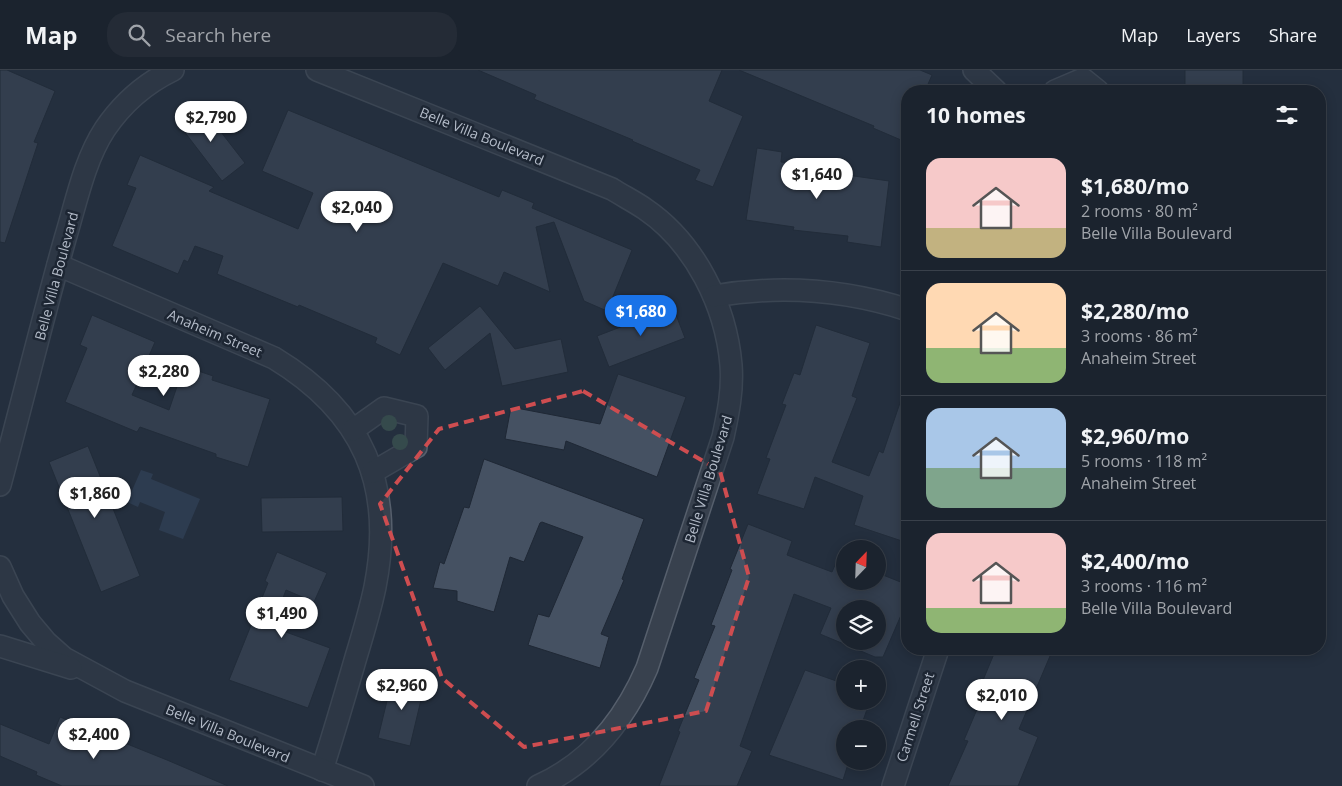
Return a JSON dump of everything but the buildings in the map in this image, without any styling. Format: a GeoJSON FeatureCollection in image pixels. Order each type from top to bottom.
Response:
{"type":"FeatureCollection","features":[{"type":"Feature","properties":{"kind":"street","name":"Belle Villa Boulevard"},"geometry":{"type":"LineString","coordinates":[[0,485],[58,265],[84,175],[94,148],[144,77],[173,70]]}},
{"type":"Feature","properties":{"kind":"street","name":"Belle Villa Boulevard"},"geometry":{"type":"LineString","coordinates":[[317,70],[612,189],[646,209],[670,230],[695,260],[714,296],[727,335],[731,366],[730,406],[723,437],[640,685],[624,713],[574,777],[538,786]]}},
{"type":"Feature","properties":{"kind":"street"},"geometry":{"type":"LineString","coordinates":[[974,70],[990,85]]}},
{"type":"Feature","properties":{"kind":"street"},"geometry":{"type":"LineString","coordinates":[[1070,85],[1084,79],[1091,85]]}},
{"type":"Feature","properties":{"kind":"street","name":"Anaheim Street"},"geometry":{"type":"LineString","coordinates":[[58,265],[274,358],[294,371],[330,401],[353,430],[364,448],[373,472],[379,497],[381,523],[380,550],[375,587],[322,770]]}},
{"type":"Feature","properties":{"kind":"street"},"geometry":{"type":"LineString","coordinates":[[714,296],[771,289],[802,290],[844,294],[901,308]]}},
{"type":"Feature","properties":{"kind":"street"},"geometry":{"type":"LineString","coordinates":[[353,430],[384,408],[417,416],[416,446],[373,472]]}},
{"type":"Feature","properties":{"kind":"street","name":"Belle Villa Boulevard"},"geometry":{"type":"LineString","coordinates":[[0,567],[13,596],[30,623],[46,642],[64,658],[125,692],[363,786]]}},
{"type":"Feature","properties":{"kind":"street","name":"Belle Villa Boulevard"},"geometry":{"type":"LineString","coordinates":[[0,646],[95,676]]}},
{"type":"Feature","properties":{"kind":"street","name":"Carmell Street"},"geometry":{"type":"LineString","coordinates":[[893,786],[936,655]]}},
{"type":"Feature","properties":{"kind":"highlighted area"},"geometry":{"type":"Polygon","coordinates":[[[583,391],[720,471],[749,577],[706,711],[524,747],[442,678],[380,504],[439,429],[583,391]]]}},
{"type":"Feature","properties":{"kind":"water"},"geometry":{"type":"Polygon","coordinates":[[[141,470],[153,474],[151,479],[200,499],[183,539],[159,530],[165,512],[140,502],[138,507],[127,502],[141,470]]]}}]}
